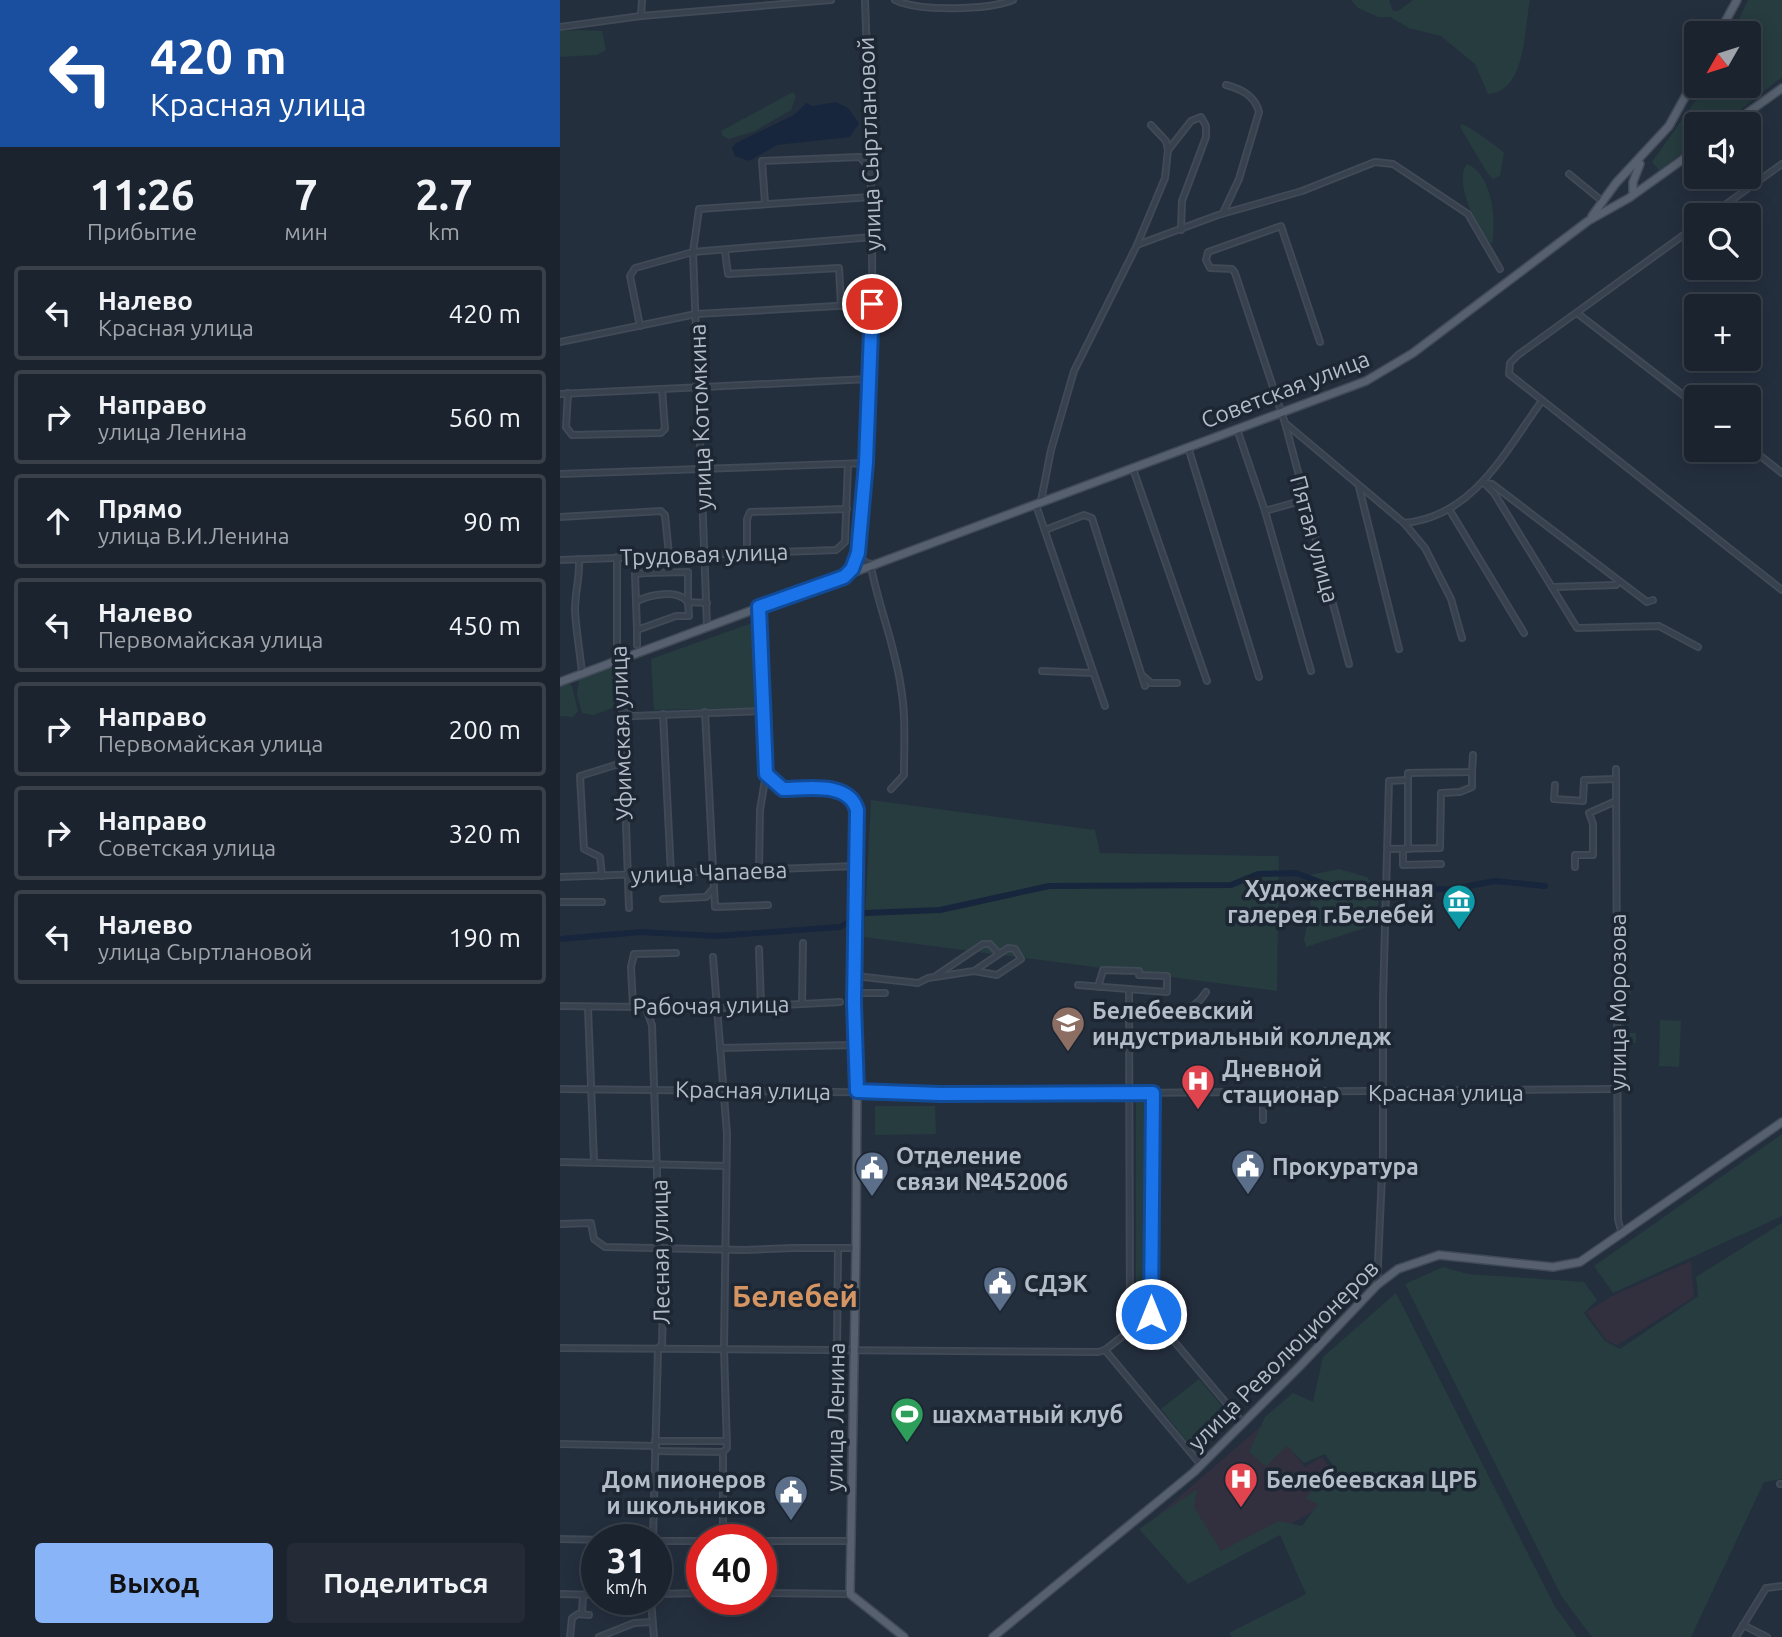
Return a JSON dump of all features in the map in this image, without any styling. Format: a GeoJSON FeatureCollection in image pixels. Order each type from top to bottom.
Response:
{"type":"FeatureCollection","features":[{"type":"Feature","properties":{"kind":"main road"},"geometry":{"type":"LineString","coordinates":[[1726,21],[1737,0]]}},
{"type":"Feature","properties":{"kind":"main road"},"geometry":{"type":"LineString","coordinates":[[1749,112],[1782,88]]}},
{"type":"Feature","properties":{"kind":"main road","name":"Советская улица"},"geometry":{"type":"LineString","coordinates":[[1588,221],[1619,179],[1669,126],[1684,98]]}},
{"type":"Feature","properties":{"kind":"main road","name":"Советская улица"},"geometry":{"type":"LineString","coordinates":[[560,682],[1383,373],[1588,221],[1629,197],[1637,169],[1650,149]]}},
{"type":"Feature","properties":{"kind":"main road"},"geometry":{"type":"LineString","coordinates":[[1614,187],[1617,195],[1629,197],[1684,159]]}},
{"type":"Feature","properties":{"kind":"main road"},"geometry":{"type":"LineString","coordinates":[[1619,179],[1627,178],[1633,182],[1650,184]]}},
{"type":"Feature","properties":{"kind":"main road"},"geometry":{"type":"LineString","coordinates":[[759,607],[766,774]]}},
{"type":"Feature","properties":{"kind":"main road","name":"улица Ленина"},"geometry":{"type":"LineString","coordinates":[[766,774],[783,789],[830,789],[850,797],[857,810],[856,1248],[850,1594]]}},
{"type":"Feature","properties":{"kind":"main road","name":"улица Революционеров"},"geometry":{"type":"LineString","coordinates":[[993,1637],[1200,1465],[1377,1285],[1398,1269],[1439,1255],[1567,1265],[1593,1255],[1782,1122]]}},
{"type":"Feature","properties":{"kind":"main road"},"geometry":{"type":"LineString","coordinates":[[850,1594],[904,1637]]}},
{"type":"Feature","properties":{"kind":"street"},"geometry":{"type":"LineString","coordinates":[[641,16],[642,0]]}},
{"type":"Feature","properties":{"kind":"street"},"geometry":{"type":"LineString","coordinates":[[560,27],[641,16],[831,0]]}},
{"type":"Feature","properties":{"kind":"street","name":"улица Сыртлановой"},"geometry":{"type":"LineString","coordinates":[[844,577],[852,569],[858,553],[866,463],[872,304],[865,0]]}},
{"type":"Feature","properties":{"kind":"street"},"geometry":{"type":"LineString","coordinates":[[895,0],[919,7],[948,7],[1013,0]]}},
{"type":"Feature","properties":{"kind":"street"},"geometry":{"type":"LineString","coordinates":[[1222,214],[1239,179],[1259,112],[1256,102],[1244,91],[1226,85]]}},
{"type":"Feature","properties":{"kind":"street"},"geometry":{"type":"LineString","coordinates":[[1168,150],[1191,121],[1201,117],[1206,126],[1206,137],[1182,201],[1181,230]]}},
{"type":"Feature","properties":{"kind":"street"},"geometry":{"type":"LineString","coordinates":[[1105,706],[1038,502],[1074,372],[1137,245],[1165,178],[1168,150],[1166,141],[1151,125]]}},
{"type":"Feature","properties":{"kind":"street"},"geometry":{"type":"LineString","coordinates":[[870,169],[860,157],[762,161],[765,203],[871,197]]}},
{"type":"Feature","properties":{"kind":"street"},"geometry":{"type":"LineString","coordinates":[[1137,245],[1222,214],[1302,191],[1375,162],[1393,164],[1468,214],[1500,269]]}},
{"type":"Feature","properties":{"kind":"street"},"geometry":{"type":"LineString","coordinates":[[1728,203],[1782,164]]}},
{"type":"Feature","properties":{"kind":"street"},"geometry":{"type":"LineString","coordinates":[[1569,174],[1603,201]]}},
{"type":"Feature","properties":{"kind":"street","name":"улица Котомкина"},"geometry":{"type":"LineString","coordinates":[[707,626],[693,252],[699,209],[765,203]]}},
{"type":"Feature","properties":{"kind":"street","name":"Пятая улица"},"geometry":{"type":"LineString","coordinates":[[1320,342],[1282,226],[1208,252],[1206,260],[1210,268],[1231,269],[1235,273],[1285,422],[1349,664]]}},
{"type":"Feature","properties":{"kind":"street"},"geometry":{"type":"LineString","coordinates":[[1684,235],[1510,363],[1508,374],[1782,590]]}},
{"type":"Feature","properties":{"kind":"street"},"geometry":{"type":"LineString","coordinates":[[640,326],[630,276],[635,268],[693,252],[872,237]]}},
{"type":"Feature","properties":{"kind":"street"},"geometry":{"type":"LineString","coordinates":[[725,251],[728,274],[839,268],[841,306]]}},
{"type":"Feature","properties":{"kind":"street"},"geometry":{"type":"LineString","coordinates":[[560,342],[696,314],[872,304]]}},
{"type":"Feature","properties":{"kind":"street"},"geometry":{"type":"LineString","coordinates":[[1577,313],[1684,396]]}},
{"type":"Feature","properties":{"kind":"street"},"geometry":{"type":"LineString","coordinates":[[560,394],[869,379]]}},
{"type":"Feature","properties":{"kind":"street"},"geometry":{"type":"LineString","coordinates":[[568,393],[566,427],[572,435],[661,433],[665,429],[662,389]]}},
{"type":"Feature","properties":{"kind":"street"},"geometry":{"type":"LineString","coordinates":[[1404,523],[1419,522],[1449,509],[1483,482],[1541,402]]}},
{"type":"Feature","properties":{"kind":"street"},"geometry":{"type":"LineString","coordinates":[[1285,422],[1404,523],[1425,548],[1446,589],[1462,638]]}},
{"type":"Feature","properties":{"kind":"street"},"geometry":{"type":"LineString","coordinates":[[1237,429],[1265,511],[1311,671]]}},
{"type":"Feature","properties":{"kind":"street"},"geometry":{"type":"LineString","coordinates":[[1188,447],[1259,677]]}},
{"type":"Feature","properties":{"kind":"street"},"geometry":{"type":"LineString","coordinates":[[1761,456],[1782,473]]}},
{"type":"Feature","properties":{"kind":"street"},"geometry":{"type":"LineString","coordinates":[[560,474],[866,463]]}},
{"type":"Feature","properties":{"kind":"street"},"geometry":{"type":"LineString","coordinates":[[747,552],[747,516],[750,512],[847,509],[848,464]]}},
{"type":"Feature","properties":{"kind":"street"},"geometry":{"type":"LineString","coordinates":[[1133,469],[1206,681]]}},
{"type":"Feature","properties":{"kind":"street"},"geometry":{"type":"LineString","coordinates":[[1483,482],[1492,484],[1647,603],[1653,600]]}},
{"type":"Feature","properties":{"kind":"street"},"geometry":{"type":"LineString","coordinates":[[1483,482],[1494,493],[1577,628],[1659,626],[1698,647]]}},
{"type":"Feature","properties":{"kind":"street"},"geometry":{"type":"LineString","coordinates":[[1359,487],[1399,649]]}},
{"type":"Feature","properties":{"kind":"street"},"geometry":{"type":"LineString","coordinates":[[1265,511],[1304,500]]}},
{"type":"Feature","properties":{"kind":"street","name":"Трудовая улица"},"geometry":{"type":"LineString","coordinates":[[560,560],[704,552],[836,550],[845,542],[847,509]]}},
{"type":"Feature","properties":{"kind":"street"},"geometry":{"type":"LineString","coordinates":[[1449,509],[1524,633]]}},
{"type":"Feature","properties":{"kind":"street"},"geometry":{"type":"LineString","coordinates":[[560,517],[662,511],[665,515],[668,555]]}},
{"type":"Feature","properties":{"kind":"street"},"geometry":{"type":"LineString","coordinates":[[1045,530],[1084,515],[1092,518],[1146,686]]}},
{"type":"Feature","properties":{"kind":"street"},"geometry":{"type":"LineString","coordinates":[[858,553],[866,563],[881,562]]}},
{"type":"Feature","properties":{"kind":"street"},"geometry":{"type":"LineString","coordinates":[[645,556],[646,573]]}},
{"type":"Feature","properties":{"kind":"street","name":"Уфимская улица"},"geometry":{"type":"LineString","coordinates":[[617,558],[618,660],[628,908]]}},
{"type":"Feature","properties":{"kind":"street"},"geometry":{"type":"LineString","coordinates":[[579,559],[580,581],[575,591],[575,609],[582,673]]}},
{"type":"Feature","properties":{"kind":"street"},"geometry":{"type":"LineString","coordinates":[[871,566],[879,607],[891,634],[902,690],[904,775],[891,789]]}},
{"type":"Feature","properties":{"kind":"street"},"geometry":{"type":"LineString","coordinates":[[637,630],[676,616],[688,616],[688,572],[635,574],[637,645]]}},
{"type":"Feature","properties":{"kind":"street"},"geometry":{"type":"LineString","coordinates":[[1552,587],[1616,585],[1619,581]]}},
{"type":"Feature","properties":{"kind":"street"},"geometry":{"type":"LineString","coordinates":[[636,601],[648,596],[674,595],[683,596],[688,602],[707,603]]}},
{"type":"Feature","properties":{"kind":"street"},"geometry":{"type":"LineString","coordinates":[[1042,671],[1093,673]]}},
{"type":"Feature","properties":{"kind":"street"},"geometry":{"type":"LineString","coordinates":[[1142,675],[1151,683],[1177,683]]}},
{"type":"Feature","properties":{"kind":"street"},"geometry":{"type":"LineString","coordinates":[[622,711],[633,716],[764,711]]}},
{"type":"Feature","properties":{"kind":"street"},"geometry":{"type":"LineString","coordinates":[[705,712],[715,907],[768,905]]}},
{"type":"Feature","properties":{"kind":"street"},"geometry":{"type":"LineString","coordinates":[[663,714],[671,874]]}},
{"type":"Feature","properties":{"kind":"street"},"geometry":{"type":"LineString","coordinates":[[1388,849],[1440,848],[1441,793],[1460,792],[1472,787],[1473,755]]}},
{"type":"Feature","properties":{"kind":"street"},"geometry":{"type":"LineString","coordinates":[[602,876],[600,857],[584,849],[580,776],[622,763]]}},
{"type":"Feature","properties":{"kind":"street","name":"улица Морозова"},"geometry":{"type":"LineString","coordinates":[[1616,769],[1618,1220],[1622,1235]]}},
{"type":"Feature","properties":{"kind":"street"},"geometry":{"type":"LineString","coordinates":[[1441,864],[1403,865],[1409,773],[1472,772]]}},
{"type":"Feature","properties":{"kind":"street"},"geometry":{"type":"LineString","coordinates":[[759,870],[760,810],[766,774]]}},
{"type":"Feature","properties":{"kind":"street"},"geometry":{"type":"LineString","coordinates":[[1555,785],[1554,799],[1583,801],[1584,780],[1616,779]]}},
{"type":"Feature","properties":{"kind":"street"},"geometry":{"type":"LineString","coordinates":[[1377,1285],[1384,1092],[1389,780],[1408,780]]}},
{"type":"Feature","properties":{"kind":"street"},"geometry":{"type":"LineString","coordinates":[[1575,867],[1575,855],[1592,855],[1593,824],[1589,813],[1616,801]]}},
{"type":"Feature","properties":{"kind":"street","name":"улица Чапаева"},"geometry":{"type":"LineString","coordinates":[[560,877],[858,866]]}},
{"type":"Feature","properties":{"kind":"street"},"geometry":{"type":"LineString","coordinates":[[663,899],[706,897],[714,889]]}},
{"type":"Feature","properties":{"kind":"street"},"geometry":{"type":"LineString","coordinates":[[560,902],[602,902]]}},
{"type":"Feature","properties":{"kind":"street","name":"Рабочая улица"},"geometry":{"type":"LineString","coordinates":[[560,1006],[718,1008],[802,1004],[803,943]]}},
{"type":"Feature","properties":{"kind":"street"},"geometry":{"type":"LineString","coordinates":[[855,976],[918,983],[933,977],[983,944],[990,944],[998,954]]}},
{"type":"Feature","properties":{"kind":"street"},"geometry":{"type":"LineString","coordinates":[[933,977],[974,971],[997,975],[1021,959],[1015,950],[1008,948],[974,971]]}},
{"type":"Feature","properties":{"kind":"street"},"geometry":{"type":"LineString","coordinates":[[759,949],[761,1007]]}},
{"type":"Feature","properties":{"kind":"street"},"geometry":{"type":"LineString","coordinates":[[633,1007],[634,954],[676,953]]}},
{"type":"Feature","properties":{"kind":"street"},"geometry":{"type":"LineString","coordinates":[[713,957],[726,1166],[726,1441],[723,1452],[723,1524]]}},
{"type":"Feature","properties":{"kind":"street"},"geometry":{"type":"LineString","coordinates":[[1078,985],[1129,991],[1167,992],[1167,976],[1139,975],[1139,971],[1102,970],[1098,987]]}},
{"type":"Feature","properties":{"kind":"street"},"geometry":{"type":"LineString","coordinates":[[1129,991],[1132,1278],[1130,1331]]}},
{"type":"Feature","properties":{"kind":"street"},"geometry":{"type":"LineString","coordinates":[[855,992],[885,993]]}},
{"type":"Feature","properties":{"kind":"street"},"geometry":{"type":"LineString","coordinates":[[1128,1015],[1168,1016],[1196,1006],[1206,992]]}},
{"type":"Feature","properties":{"kind":"street"},"geometry":{"type":"LineString","coordinates":[[802,1004],[840,1002]]}},
{"type":"Feature","properties":{"kind":"street","name":"Лесная улица"},"geometry":{"type":"LineString","coordinates":[[645,1006],[652,1025],[660,1262],[664,1270],[662,1344],[658,1349],[654,1524]]}},
{"type":"Feature","properties":{"kind":"street"},"geometry":{"type":"LineString","coordinates":[[588,1008],[594,1161]]}},
{"type":"Feature","properties":{"kind":"street"},"geometry":{"type":"LineString","coordinates":[[720,1048],[855,1045]]}},
{"type":"Feature","properties":{"kind":"street","name":"Красная улица"},"geometry":{"type":"LineString","coordinates":[[560,1089],[930,1094],[1617,1089]]}},
{"type":"Feature","properties":{"kind":"street"},"geometry":{"type":"LineString","coordinates":[[1153,1093],[1151,1314],[1243,1423]]}},
{"type":"Feature","properties":{"kind":"street"},"geometry":{"type":"LineString","coordinates":[[1263,1120],[1264,1093]]}},
{"type":"Feature","properties":{"kind":"street"},"geometry":{"type":"LineString","coordinates":[[560,1162],[726,1166]]}},
{"type":"Feature","properties":{"kind":"street"},"geometry":{"type":"LineString","coordinates":[[560,1224],[591,1223],[594,1239],[605,1247],[856,1248]]}},
{"type":"Feature","properties":{"kind":"street"},"geometry":{"type":"LineString","coordinates":[[837,1350],[838,1249]]}},
{"type":"Feature","properties":{"kind":"street"},"geometry":{"type":"LineString","coordinates":[[560,1348],[1105,1350],[1151,1314]]}},
{"type":"Feature","properties":{"kind":"street"},"geometry":{"type":"LineString","coordinates":[[1105,1350],[1200,1465]]}},
{"type":"Feature","properties":{"kind":"street"},"geometry":{"type":"LineString","coordinates":[[655,1446],[726,1441]]}},
{"type":"Feature","properties":{"kind":"street"},"geometry":{"type":"LineString","coordinates":[[560,1444],[655,1446],[723,1452]]}},
{"type":"Feature","properties":{"kind":"street"},"geometry":{"type":"LineString","coordinates":[[560,1539],[581,1539]]}},
{"type":"Feature","properties":{"kind":"street"},"geometry":{"type":"LineString","coordinates":[[777,1541],[853,1541]]}},
{"type":"Feature","properties":{"kind":"street"},"geometry":{"type":"LineString","coordinates":[[1736,1637],[1766,1588],[1782,1586]]}},
{"type":"Feature","properties":{"kind":"street"},"geometry":{"type":"LineString","coordinates":[[777,1593],[850,1594]]}},
{"type":"Feature","properties":{"kind":"street"},"geometry":{"type":"LineString","coordinates":[[560,1594],[581,1595]]}},
{"type":"Feature","properties":{"kind":"street"},"geometry":{"type":"LineString","coordinates":[[570,1637],[572,1618],[581,1614]]}},
{"type":"Feature","properties":{"kind":"street"},"geometry":{"type":"LineString","coordinates":[[652,1615],[654,1637]]}},
{"type":"Feature","properties":{"kind":"street"},"geometry":{"type":"LineString","coordinates":[[599,1637],[634,1623],[652,1622]]}},
{"type":"Feature","properties":{"kind":"street"},"geometry":{"type":"LineString","coordinates":[[1743,1625],[1767,1637]]}},
{"type":"Feature","properties":{"kind":"shaded area"},"geometry":{"type":"Polygon","coordinates":[[[1691,1261],[1694,1297],[1617,1345],[1607,1341],[1586,1312],[1612,1296],[1691,1261]]]}},
{"type":"Feature","properties":{"kind":"shaded area","name":"Белебеевская ЦРБ"},"geometry":{"type":"Polygon","coordinates":[[[1267,1421],[1305,1467],[1322,1457],[1348,1491],[1188,1583],[1142,1529],[1267,1421]]]}},
{"type":"Feature","properties":{"kind":"green space"},"geometry":{"type":"Polygon","coordinates":[[[1351,0],[1389,0],[1393,11],[1398,11],[1413,0],[1530,0],[1521,58],[1516,71],[1510,83],[1500,91],[1488,94],[1475,64],[1441,36],[1409,28],[1390,17],[1378,17],[1358,8],[1351,0]]]}},
{"type":"Feature","properties":{"kind":"green space"},"geometry":{"type":"Polygon","coordinates":[[[1748,0],[1782,0],[1782,77],[1761,93],[1761,21],[1738,21],[1748,0]]]}},
{"type":"Feature","properties":{"kind":"green space"},"geometry":{"type":"Polygon","coordinates":[[[560,31],[602,31],[606,50],[597,55],[560,57],[560,31]]]}},
{"type":"Feature","properties":{"kind":"green space"},"geometry":{"type":"Polygon","coordinates":[[[793,92],[796,96],[791,110],[755,131],[729,139],[723,136],[721,131],[793,92]]]}},
{"type":"Feature","properties":{"kind":"green space"},"geometry":{"type":"Polygon","coordinates":[[[1697,98],[1755,98],[1737,112],[1688,112],[1697,98]]]}},
{"type":"Feature","properties":{"kind":"green space"},"geometry":{"type":"Polygon","coordinates":[[[1684,117],[1684,152],[1659,170],[1652,162],[1684,117]]]}},
{"type":"Feature","properties":{"kind":"green space"},"geometry":{"type":"Polygon","coordinates":[[[1462,124],[1504,153],[1500,176],[1493,179],[1488,174],[1460,127],[1462,124]]]}},
{"type":"Feature","properties":{"kind":"green space"},"geometry":{"type":"Polygon","coordinates":[[[1467,164],[1482,177],[1491,199],[1494,223],[1492,244],[1480,229],[1469,206],[1463,182],[1463,172],[1467,164]]]}},
{"type":"Feature","properties":{"kind":"green space"},"geometry":{"type":"Polygon","coordinates":[[[752,623],[755,708],[654,710],[651,659],[752,623]]]}},
{"type":"Feature","properties":{"kind":"green space"},"geometry":{"type":"Polygon","coordinates":[[[614,666],[618,681],[617,706],[594,715],[582,713],[577,695],[579,679],[614,666]]]}},
{"type":"Feature","properties":{"kind":"green space"},"geometry":{"type":"Polygon","coordinates":[[[568,684],[572,686],[578,711],[573,717],[560,716],[560,687],[568,684]]]}},
{"type":"Feature","properties":{"kind":"green space"},"geometry":{"type":"Polygon","coordinates":[[[871,800],[1095,830],[1100,853],[1279,856],[1277,991],[864,937],[871,800]]]}},
{"type":"Feature","properties":{"kind":"green space"},"geometry":{"type":"Polygon","coordinates":[[[1339,869],[1367,877],[1379,895],[1377,924],[1306,947],[1304,939],[1311,908],[1305,876],[1339,869]]]}},
{"type":"Feature","properties":{"kind":"green space"},"geometry":{"type":"Polygon","coordinates":[[[1621,977],[1627,977],[1631,982],[1631,994],[1628,995],[1628,1003],[1624,1004],[1624,1033],[1636,1033],[1636,1043],[1620,1043],[1621,977]]]}},
{"type":"Feature","properties":{"kind":"green space"},"geometry":{"type":"Polygon","coordinates":[[[1660,1020],[1681,1021],[1679,1067],[1659,1066],[1660,1020]]]}},
{"type":"Feature","properties":{"kind":"green space"},"geometry":{"type":"Polygon","coordinates":[[[1140,1096],[1146,1096],[1149,1101],[1149,1314],[1144,1319],[1139,1319],[1136,1314],[1136,1101],[1140,1096]]]}},
{"type":"Feature","properties":{"kind":"green space"},"geometry":{"type":"Polygon","coordinates":[[[875,1106],[935,1106],[936,1134],[875,1135],[875,1106]]]}},
{"type":"Feature","properties":{"kind":"green space"},"geometry":{"type":"Polygon","coordinates":[[[1782,1134],[1782,1216],[1613,1293],[1594,1266],[1782,1134]]]}},
{"type":"Feature","properties":{"kind":"green space"},"geometry":{"type":"Polygon","coordinates":[[[1782,1223],[1782,1479],[1764,1482],[1691,1637],[1592,1637],[1562,1597],[1405,1284],[1443,1267],[1468,1274],[1584,1282],[1597,1300],[1584,1313],[1605,1341],[1620,1349],[1698,1296],[1696,1277],[1782,1223]]]}},
{"type":"Feature","properties":{"kind":"green space"},"geometry":{"type":"Polygon","coordinates":[[[1396,1293],[1554,1605],[1577,1637],[1232,1637],[1229,1633],[1306,1594],[1280,1535],[1188,1584],[1139,1529],[1197,1489],[1194,1507],[1221,1551],[1279,1521],[1302,1526],[1318,1504],[1305,1498],[1335,1469],[1325,1454],[1304,1463],[1287,1446],[1266,1466],[1249,1452],[1265,1417],[1293,1393],[1313,1402],[1323,1357],[1396,1293]]]}},
{"type":"Feature","properties":{"kind":"green space"},"geometry":{"type":"Polygon","coordinates":[[[1199,1379],[1234,1420],[1198,1455],[1161,1409],[1199,1379]]]}},
{"type":"Feature","properties":{"kind":"water"},"geometry":{"type":"Polygon","coordinates":[[[836,102],[848,108],[859,123],[850,137],[777,145],[749,161],[735,156],[732,148],[736,143],[794,115],[806,103],[813,106],[836,102]]]}},
{"type":"Feature","properties":{"kind":"waterway"},"geometry":{"type":"LineString","coordinates":[[560,939],[641,932],[716,936],[840,927],[865,913],[940,910],[1049,886],[1231,885],[1258,874],[1296,873],[1325,884],[1356,890],[1453,889],[1495,881],[1545,886]]}},
{"type":"Feature","properties":{"kind":"place","name":"Художественная галерея г.Белебей"},"geometry":{"type":"Point","coordinates":[1459,931]}},
{"type":"Feature","properties":{"kind":"place","name":"Белебеевский индустриальный колледж"},"geometry":{"type":"Point","coordinates":[1068,1053]}},
{"type":"Feature","properties":{"kind":"place","name":"Дневной стационар"},"geometry":{"type":"Point","coordinates":[1198,1111]}},
{"type":"Feature","properties":{"kind":"place","name":"Прокуратура"},"geometry":{"type":"Point","coordinates":[1248,1196]}},
{"type":"Feature","properties":{"kind":"place","name":"Отделение связи №452006"},"geometry":{"type":"Point","coordinates":[872,1198]}},
{"type":"Feature","properties":{"kind":"place","name":"СДЭК"},"geometry":{"type":"Point","coordinates":[1000,1313]}},
{"type":"Feature","properties":{"kind":"place","name":"шахматный клуб"},"geometry":{"type":"Point","coordinates":[907,1444]}},
{"type":"Feature","properties":{"kind":"place","name":"Белебеевская ЦРБ"},"geometry":{"type":"Point","coordinates":[1241,1509]}},
{"type":"Feature","properties":{"kind":"place","name":"Дом пионеров и школьников"},"geometry":{"type":"Point","coordinates":[791,1522]}},
{"type":"Feature","properties":{"kind":"district","name":"Белебей"},"geometry":{"type":"Point","coordinates":[795,1296]}},
{"type":"Feature","properties":{"kind":"route"},"geometry":{"type":"LineString","coordinates":[[872,304],[866,463],[858,553],[852,569],[844,577],[759,607],[766,774],[776,786],[783,789],[830,789],[845,793],[855,803],[858,866],[854,1003],[857,1091],[911,1094],[1153,1093],[1151,1314]]}}]}
